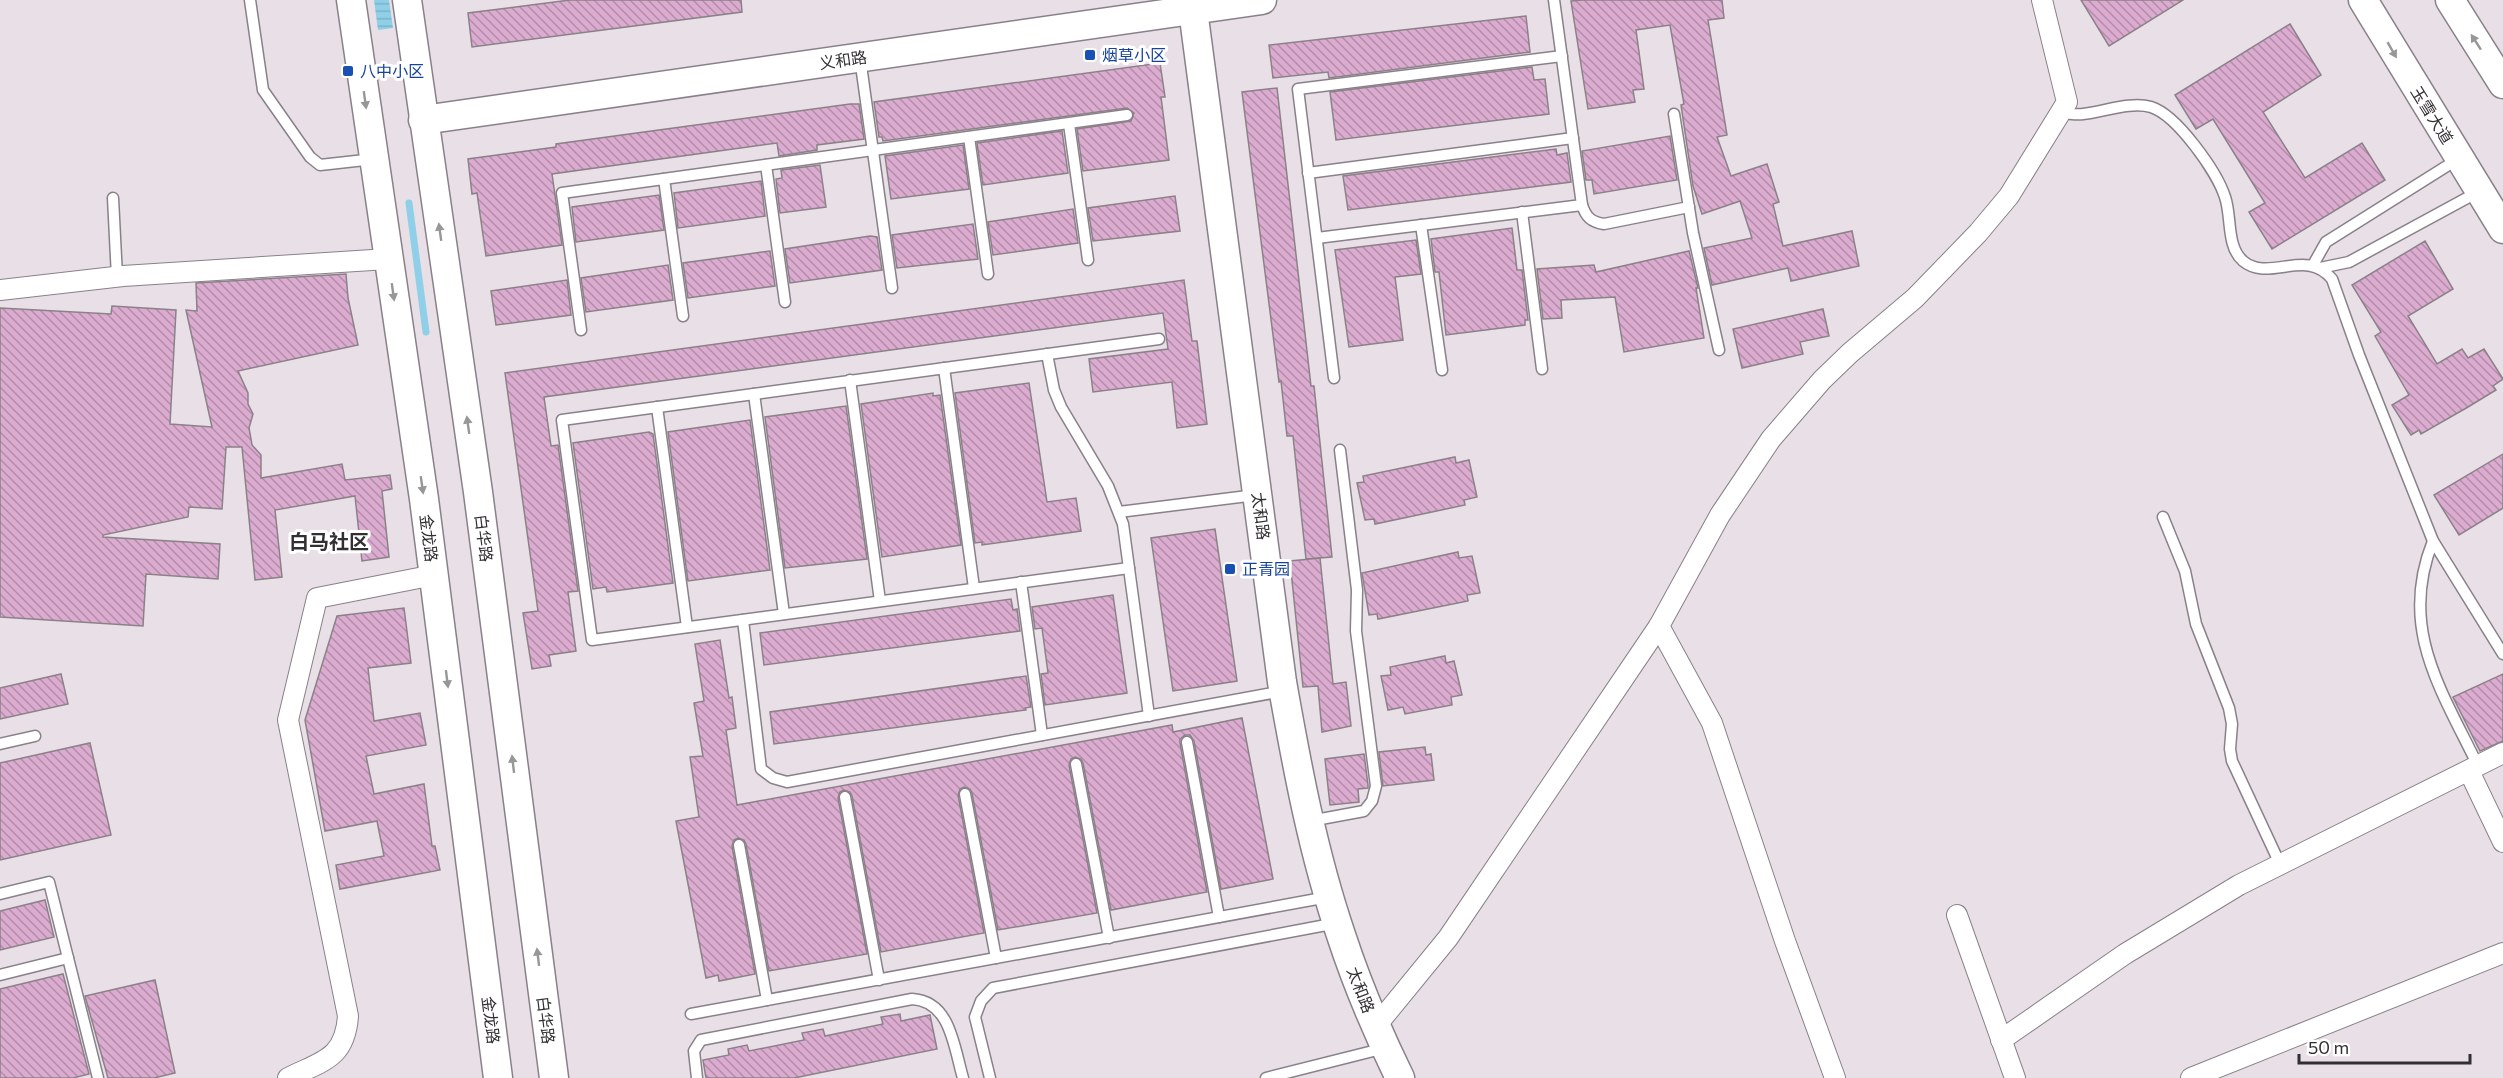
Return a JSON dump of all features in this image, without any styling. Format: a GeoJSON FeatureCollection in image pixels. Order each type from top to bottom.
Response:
{"type":"FeatureCollection","features":[{"type":"Feature","properties":{"kind":"main road","name":"金龙路"},"geometry":{"type":"LineString","coordinates":[[351,0],[434,575],[498,1078]]}},
{"type":"Feature","properties":{"kind":"main road","name":"白华路"},"geometry":{"type":"LineString","coordinates":[[407,0],[478,492],[554,1078]]}},
{"type":"Feature","properties":{"kind":"main road","name":"义和路"},"geometry":{"type":"LineString","coordinates":[[423,120],[860,58],[1135,14],[1193,10],[1262,0]]}},
{"type":"Feature","properties":{"kind":"main road","name":"玉雪大道"},"geometry":{"type":"LineString","coordinates":[[2363,0],[2503,229]]}},
{"type":"Feature","properties":{"kind":"main road"},"geometry":{"type":"LineString","coordinates":[[2450,0],[2503,84]]}},
{"type":"Feature","properties":{"kind":"main road","name":"太和路"},"geometry":{"type":"LineString","coordinates":[[1193,10],[1283,691],[1310,821],[1333,910],[1380,1037],[1400,1078]]}},
{"type":"Feature","properties":{"kind":"street"},"geometry":{"type":"LineString","coordinates":[[1380,1037],[1659,626],[1720,515],[1771,439],[1829,374],[1915,298],[1978,233],[2009,196],[2067,102],[2042,0]]}},
{"type":"Feature","properties":{"kind":"street"},"geometry":{"type":"LineString","coordinates":[[0,291],[117,277],[388,259]]}},
{"type":"Feature","properties":{"kind":"street"},"geometry":{"type":"LineString","coordinates":[[288,1078],[336,1053],[347,1027],[347,1006],[288,720],[317,597],[434,575]]}},
{"type":"Feature","properties":{"kind":"street"},"geometry":{"type":"LineString","coordinates":[[1659,626],[1712,723],[1785,941],[1835,1078]]}},
{"type":"Feature","properties":{"kind":"street"},"geometry":{"type":"LineString","coordinates":[[2001,1040],[2182,918],[2280,864],[2503,753]]}},
{"type":"Feature","properties":{"kind":"street"},"geometry":{"type":"LineString","coordinates":[[2474,768],[2503,842]]}},
{"type":"Feature","properties":{"kind":"street"},"geometry":{"type":"LineString","coordinates":[[1957,915],[2014,1078]]}},
{"type":"Feature","properties":{"kind":"street"},"geometry":{"type":"LineString","coordinates":[[2191,1078],[2503,953]]}},
{"type":"Feature","properties":{"kind":"lane"},"geometry":{"type":"LineString","coordinates":[[250,0],[263,90],[310,157],[320,165],[374,159]]}},
{"type":"Feature","properties":{"kind":"lane"},"geometry":{"type":"LineString","coordinates":[[1554,0],[1585,215],[1604,224],[1689,207]]}},
{"type":"Feature","properties":{"kind":"lane"},"geometry":{"type":"LineString","coordinates":[[1334,378],[1298,89],[1562,57]]}},
{"type":"Feature","properties":{"kind":"lane"},"geometry":{"type":"LineString","coordinates":[[860,58],[892,288]]}},
{"type":"Feature","properties":{"kind":"lane"},"geometry":{"type":"LineString","coordinates":[[2060,113],[2081,115],[2117,107],[2151,107],[2183,131],[2201,154],[2225,195],[2231,221],[2232,239],[2241,260],[2262,269],[2349,262],[2480,191]]}},
{"type":"Feature","properties":{"kind":"lane"},"geometry":{"type":"LineString","coordinates":[[1674,114],[1689,207],[1719,350]]}},
{"type":"Feature","properties":{"kind":"lane"},"geometry":{"type":"LineString","coordinates":[[581,330],[562,194],[1127,115]]}},
{"type":"Feature","properties":{"kind":"lane"},"geometry":{"type":"LineString","coordinates":[[1069,124],[1088,260]]}},
{"type":"Feature","properties":{"kind":"lane"},"geometry":{"type":"LineString","coordinates":[[969,137],[988,274]]}},
{"type":"Feature","properties":{"kind":"lane"},"geometry":{"type":"LineString","coordinates":[[1308,173],[1573,138]]}},
{"type":"Feature","properties":{"kind":"lane"},"geometry":{"type":"LineString","coordinates":[[2316,266],[2326,242],[2460,159]]}},
{"type":"Feature","properties":{"kind":"lane"},"geometry":{"type":"LineString","coordinates":[[766,165],[785,302]]}},
{"type":"Feature","properties":{"kind":"lane"},"geometry":{"type":"LineString","coordinates":[[664,179],[683,316]]}},
{"type":"Feature","properties":{"kind":"lane"},"geometry":{"type":"LineString","coordinates":[[113,198],[117,277]]}},
{"type":"Feature","properties":{"kind":"lane"},"geometry":{"type":"LineString","coordinates":[[1317,238],[1582,205]]}},
{"type":"Feature","properties":{"kind":"lane"},"geometry":{"type":"LineString","coordinates":[[1522,212],[1542,369]]}},
{"type":"Feature","properties":{"kind":"lane"},"geometry":{"type":"LineString","coordinates":[[1421,225],[1442,370]]}},
{"type":"Feature","properties":{"kind":"lane"},"geometry":{"type":"LineString","coordinates":[[2316,266],[2332,279],[2363,366],[2433,541],[2503,654]]}},
{"type":"Feature","properties":{"kind":"lane"},"geometry":{"type":"LineString","coordinates":[[1129,568],[592,640],[562,420],[1159,339]]}},
{"type":"Feature","properties":{"kind":"lane"},"geometry":{"type":"LineString","coordinates":[[1047,354],[1054,390],[1061,407],[1108,486],[1123,524],[1149,716]]}},
{"type":"Feature","properties":{"kind":"lane"},"geometry":{"type":"LineString","coordinates":[[944,368],[974,588]]}},
{"type":"Feature","properties":{"kind":"lane"},"geometry":{"type":"LineString","coordinates":[[850,381],[880,601]]}},
{"type":"Feature","properties":{"kind":"lane"},"geometry":{"type":"LineString","coordinates":[[753,394],[784,614]]}},
{"type":"Feature","properties":{"kind":"lane"},"geometry":{"type":"LineString","coordinates":[[657,407],[687,627]]}},
{"type":"Feature","properties":{"kind":"lane"},"geometry":{"type":"LineString","coordinates":[[1310,821],[1364,811],[1372,801],[1376,786],[1356,631],[1358,590],[1340,450]]}},
{"type":"Feature","properties":{"kind":"lane"},"geometry":{"type":"LineString","coordinates":[[1119,512],[1258,495]]}},
{"type":"Feature","properties":{"kind":"lane"},"geometry":{"type":"LineString","coordinates":[[2163,517],[2185,571],[2196,624],[2229,708],[2232,724],[2230,749],[2232,761],[2280,864]]}},
{"type":"Feature","properties":{"kind":"lane"},"geometry":{"type":"LineString","coordinates":[[2433,541],[2421,579],[2423,642],[2430,666],[2474,768]]}},
{"type":"Feature","properties":{"kind":"lane"},"geometry":{"type":"LineString","coordinates":[[1021,582],[1042,735]]}},
{"type":"Feature","properties":{"kind":"lane"},"geometry":{"type":"LineString","coordinates":[[743,620],[761,769],[779,781],[786,782],[1283,691]]}},
{"type":"Feature","properties":{"kind":"lane"},"geometry":{"type":"LineString","coordinates":[[0,744],[34,736]]}},
{"type":"Feature","properties":{"kind":"lane"},"geometry":{"type":"LineString","coordinates":[[1187,742],[1219,917]]}},
{"type":"Feature","properties":{"kind":"lane"},"geometry":{"type":"LineString","coordinates":[[1076,764],[1109,938]]}},
{"type":"Feature","properties":{"kind":"lane"},"geometry":{"type":"LineString","coordinates":[[966,794],[996,958]]}},
{"type":"Feature","properties":{"kind":"lane"},"geometry":{"type":"LineString","coordinates":[[845,797],[879,980]]}},
{"type":"Feature","properties":{"kind":"lane"},"geometry":{"type":"LineString","coordinates":[[739,845],[767,1000]]}},
{"type":"Feature","properties":{"kind":"lane"},"geometry":{"type":"LineString","coordinates":[[0,894],[49,882],[98,1078]]}},
{"type":"Feature","properties":{"kind":"lane"},"geometry":{"type":"LineString","coordinates":[[691,1014],[1219,917],[1333,910]]}},
{"type":"Feature","properties":{"kind":"lane"},"geometry":{"type":"LineString","coordinates":[[990,1078],[975,1017],[981,1001],[993,988],[1333,910]]}},
{"type":"Feature","properties":{"kind":"lane"},"geometry":{"type":"LineString","coordinates":[[0,975],[68,958]]}},
{"type":"Feature","properties":{"kind":"lane"},"geometry":{"type":"LineString","coordinates":[[697,1078],[694,1051],[701,1040],[912,999],[929,1002],[942,1012],[963,1078]]}},
{"type":"Feature","properties":{"kind":"lane"},"geometry":{"type":"LineString","coordinates":[[1266,1078],[1380,1037]]}},
{"type":"Feature","properties":{"kind":"water"},"geometry":{"type":"Polygon","coordinates":[[[374,0],[389,0],[393,28],[378,30],[374,0]]]}},
{"type":"Feature","properties":{"kind":"building"},"geometry":{"type":"Polygon","coordinates":[[[570,0],[741,0],[742,12],[472,47],[468,13],[570,0]]]}},
{"type":"Feature","properties":{"kind":"building"},"geometry":{"type":"Polygon","coordinates":[[[1722,0],[1724,18],[1708,20],[1727,135],[1717,137],[1731,176],[1767,164],[1779,202],[1773,204],[1783,246],[1852,231],[1859,266],[1791,281],[1788,268],[1712,285],[1704,248],[1752,238],[1740,201],[1702,214],[1693,186],[1681,105],[1684,104],[1670,25],[1636,30],[1644,89],[1633,90],[1635,102],[1588,109],[1571,1],[1722,0]]]}},
{"type":"Feature","properties":{"kind":"building"},"geometry":{"type":"Polygon","coordinates":[[[2081,0],[2183,0],[2109,46],[2081,0]]]}},
{"type":"Feature","properties":{"kind":"building"},"geometry":{"type":"Polygon","coordinates":[[[1526,16],[1530,52],[1329,78],[1328,72],[1273,78],[1269,45],[1526,16]]]}},
{"type":"Feature","properties":{"kind":"building"},"geometry":{"type":"Polygon","coordinates":[[[2290,24],[2321,75],[2263,112],[2305,178],[2362,143],[2385,180],[2272,249],[2249,212],[2265,203],[2213,119],[2196,129],[2175,95],[2290,24]]]}},
{"type":"Feature","properties":{"kind":"building"},"geometry":{"type":"Polygon","coordinates":[[[1160,63],[1165,97],[1161,97],[1169,160],[1083,171],[1077,129],[1131,121],[1134,113],[1127,108],[883,141],[882,137],[879,137],[874,102],[1160,63]]]}},
{"type":"Feature","properties":{"kind":"building"},"geometry":{"type":"Polygon","coordinates":[[[1532,67],[1534,80],[1545,79],[1549,114],[1336,140],[1330,92],[1532,67]]]}},
{"type":"Feature","properties":{"kind":"building"},"geometry":{"type":"Polygon","coordinates":[[[1277,88],[1311,386],[1314,386],[1332,557],[1306,559],[1293,436],[1287,436],[1242,92],[1277,88]]]}},
{"type":"Feature","properties":{"kind":"building"},"geometry":{"type":"Polygon","coordinates":[[[859,104],[864,139],[817,145],[817,150],[779,156],[777,143],[552,174],[562,245],[486,256],[477,193],[472,194],[468,159],[556,147],[556,144],[859,104]]]}},
{"type":"Feature","properties":{"kind":"building"},"geometry":{"type":"Polygon","coordinates":[[[1062,131],[1068,173],[983,185],[977,143],[1062,131]]]}},
{"type":"Feature","properties":{"kind":"building"},"geometry":{"type":"Polygon","coordinates":[[[1670,136],[1677,180],[1594,194],[1592,180],[1586,180],[1582,151],[1670,136]]]}},
{"type":"Feature","properties":{"kind":"building"},"geometry":{"type":"Polygon","coordinates":[[[963,145],[969,189],[891,199],[885,156],[963,145]]]}},
{"type":"Feature","properties":{"kind":"building"},"geometry":{"type":"Polygon","coordinates":[[[1556,149],[1557,155],[1567,153],[1571,182],[1348,210],[1343,176],[1556,149]]]}},
{"type":"Feature","properties":{"kind":"building"},"geometry":{"type":"Polygon","coordinates":[[[820,165],[826,207],[780,213],[776,179],[782,178],[781,170],[820,165]]]}},
{"type":"Feature","properties":{"kind":"building"},"geometry":{"type":"Polygon","coordinates":[[[761,181],[765,216],[678,228],[674,193],[761,181]]]}},
{"type":"Feature","properties":{"kind":"building"},"geometry":{"type":"Polygon","coordinates":[[[659,195],[664,230],[576,242],[572,207],[659,195]]]}},
{"type":"Feature","properties":{"kind":"building"},"geometry":{"type":"Polygon","coordinates":[[[1175,196],[1180,231],[1093,241],[1088,208],[1175,196]]]}},
{"type":"Feature","properties":{"kind":"building"},"geometry":{"type":"Polygon","coordinates":[[[1073,209],[1078,243],[993,255],[988,222],[1073,209]]]}},
{"type":"Feature","properties":{"kind":"building"},"geometry":{"type":"Polygon","coordinates":[[[973,224],[978,259],[897,268],[892,235],[973,224]]]}},
{"type":"Feature","properties":{"kind":"building"},"geometry":{"type":"Polygon","coordinates":[[[1512,228],[1517,270],[1522,270],[1528,320],[1525,320],[1525,325],[1446,335],[1439,272],[1435,272],[1431,239],[1512,228]]]}},
{"type":"Feature","properties":{"kind":"building"},"geometry":{"type":"Polygon","coordinates":[[[870,236],[877,237],[882,270],[790,283],[785,249],[870,236]]]}},
{"type":"Feature","properties":{"kind":"building"},"geometry":{"type":"Polygon","coordinates":[[[1416,240],[1421,274],[1395,277],[1403,340],[1349,347],[1335,250],[1416,240]]]}},
{"type":"Feature","properties":{"kind":"building"},"geometry":{"type":"Polygon","coordinates":[[[2425,241],[2453,289],[2408,316],[2437,364],[2462,349],[2468,358],[2484,349],[2503,379],[2493,386],[2496,390],[2421,434],[2419,430],[2411,435],[2392,405],[2409,395],[2375,336],[2381,332],[2352,285],[2425,241]]]}},
{"type":"Feature","properties":{"kind":"building"},"geometry":{"type":"Polygon","coordinates":[[[770,251],[775,286],[688,298],[683,263],[770,251]]]}},
{"type":"Feature","properties":{"kind":"building"},"geometry":{"type":"Polygon","coordinates":[[[1689,251],[1698,288],[1696,288],[1704,338],[1624,352],[1615,297],[1561,300],[1562,318],[1543,319],[1537,269],[1594,265],[1596,272],[1689,251]]]}},
{"type":"Feature","properties":{"kind":"building"},"geometry":{"type":"Polygon","coordinates":[[[668,265],[673,300],[586,312],[581,278],[668,265]]]}},
{"type":"Feature","properties":{"kind":"building"},"geometry":{"type":"Polygon","coordinates":[[[346,274],[348,298],[358,345],[238,371],[248,393],[248,404],[253,414],[249,428],[252,445],[261,455],[261,478],[342,464],[345,480],[390,475],[392,489],[382,491],[389,557],[362,561],[355,496],[275,510],[282,577],[255,580],[242,447],[226,447],[222,509],[189,507],[188,517],[103,535],[103,537],[220,544],[218,579],[146,574],[143,626],[0,617],[0,308],[111,314],[112,306],[176,310],[170,424],[212,427],[186,310],[197,311],[196,283],[346,274]]]}},
{"type":"Feature","properties":{"kind":"building"},"geometry":{"type":"Polygon","coordinates":[[[567,280],[571,315],[496,325],[491,291],[567,280]]]}},
{"type":"Feature","properties":{"kind":"building"},"geometry":{"type":"Polygon","coordinates":[[[1184,280],[1192,341],[1197,341],[1207,424],[1177,428],[1172,382],[1093,392],[1089,359],[1168,349],[1163,313],[544,397],[551,446],[558,445],[578,591],[568,592],[576,651],[549,655],[551,666],[532,669],[523,613],[538,611],[505,373],[1184,280]]]}},
{"type":"Feature","properties":{"kind":"building"},"geometry":{"type":"Polygon","coordinates":[[[1823,309],[1829,336],[1800,342],[1803,354],[1742,368],[1733,329],[1823,309]]]}},
{"type":"Feature","properties":{"kind":"building"},"geometry":{"type":"Polygon","coordinates":[[[1029,383],[1047,502],[1076,498],[1081,531],[982,545],[982,542],[975,543],[955,393],[1029,383]]]}},
{"type":"Feature","properties":{"kind":"building"},"geometry":{"type":"Polygon","coordinates":[[[933,393],[933,396],[940,395],[961,545],[882,557],[861,404],[933,393]]]}},
{"type":"Feature","properties":{"kind":"building"},"geometry":{"type":"Polygon","coordinates":[[[846,406],[867,559],[785,568],[765,417],[846,406]]]}},
{"type":"Feature","properties":{"kind":"building"},"geometry":{"type":"Polygon","coordinates":[[[750,420],[770,570],[688,581],[668,432],[750,420]]]}},
{"type":"Feature","properties":{"kind":"building"},"geometry":{"type":"Polygon","coordinates":[[[649,432],[653,434],[673,583],[607,592],[606,587],[593,589],[573,443],[649,432]]]}},
{"type":"Feature","properties":{"kind":"building"},"geometry":{"type":"Polygon","coordinates":[[[2503,454],[2503,508],[2459,535],[2434,495],[2503,454]]]}},
{"type":"Feature","properties":{"kind":"building"},"geometry":{"type":"Polygon","coordinates":[[[1455,457],[1456,463],[1469,460],[1477,497],[1464,500],[1465,505],[1375,524],[1374,519],[1365,520],[1357,483],[1364,482],[1363,476],[1455,457]]]}},
{"type":"Feature","properties":{"kind":"building"},"geometry":{"type":"Polygon","coordinates":[[[1215,529],[1237,681],[1173,691],[1151,538],[1215,529]]]}},
{"type":"Feature","properties":{"kind":"building"},"geometry":{"type":"Polygon","coordinates":[[[1458,552],[1459,558],[1472,556],[1480,593],[1467,595],[1468,601],[1378,619],[1377,614],[1369,615],[1362,573],[1458,552]]]}},
{"type":"Feature","properties":{"kind":"building"},"geometry":{"type":"Polygon","coordinates":[[[1320,558],[1333,684],[1346,682],[1351,726],[1322,732],[1318,686],[1303,687],[1290,561],[1320,558]]]}},
{"type":"Feature","properties":{"kind":"building"},"geometry":{"type":"Polygon","coordinates":[[[1113,595],[1127,693],[1045,705],[1041,674],[1048,673],[1042,628],[1035,629],[1032,607],[1113,595]]]}},
{"type":"Feature","properties":{"kind":"building"},"geometry":{"type":"Polygon","coordinates":[[[1011,599],[1013,610],[1017,609],[1020,631],[764,665],[760,633],[1011,599]]]}},
{"type":"Feature","properties":{"kind":"building"},"geometry":{"type":"Polygon","coordinates":[[[404,608],[411,663],[368,668],[374,721],[420,713],[426,745],[366,756],[374,794],[424,784],[432,846],[435,846],[440,870],[340,889],[336,865],[384,856],[377,821],[325,831],[305,720],[337,616],[404,608]]]}},
{"type":"Feature","properties":{"kind":"building"},"geometry":{"type":"Polygon","coordinates":[[[720,640],[736,728],[726,730],[737,805],[1172,725],[1173,732],[1242,718],[1273,879],[1221,889],[1194,741],[1190,735],[1185,735],[1180,739],[1180,743],[1207,892],[1111,910],[1083,763],[1081,759],[1075,757],[1071,759],[1069,765],[1097,913],[998,930],[972,793],[970,789],[964,787],[960,789],[958,795],[984,933],[881,952],[852,796],[850,792],[844,790],[840,792],[838,798],[867,954],[769,971],[746,844],[744,840],[738,838],[734,840],[732,846],[755,974],[719,981],[718,975],[706,978],[676,821],[699,817],[690,757],[703,756],[694,703],[704,701],[695,644],[720,640]]]}},
{"type":"Feature","properties":{"kind":"building"},"geometry":{"type":"Polygon","coordinates":[[[1445,656],[1446,663],[1454,661],[1462,695],[1451,697],[1452,705],[1405,714],[1403,707],[1388,710],[1381,676],[1391,675],[1390,667],[1445,656]]]}},
{"type":"Feature","properties":{"kind":"building"},"geometry":{"type":"Polygon","coordinates":[[[61,674],[68,704],[0,719],[0,688],[61,674]]]}},
{"type":"Feature","properties":{"kind":"building"},"geometry":{"type":"Polygon","coordinates":[[[2503,674],[2503,741],[2480,751],[2453,697],[2503,674]]]}},
{"type":"Feature","properties":{"kind":"building"},"geometry":{"type":"Polygon","coordinates":[[[1026,676],[1031,707],[1025,708],[1026,710],[774,744],[770,712],[1026,676]]]}},
{"type":"Feature","properties":{"kind":"building"},"geometry":{"type":"Polygon","coordinates":[[[90,743],[111,835],[0,860],[0,763],[90,743]]]}},
{"type":"Feature","properties":{"kind":"building"},"geometry":{"type":"Polygon","coordinates":[[[1425,747],[1426,755],[1431,754],[1434,780],[1383,786],[1379,752],[1425,747]]]}},
{"type":"Feature","properties":{"kind":"building"},"geometry":{"type":"Polygon","coordinates":[[[1364,754],[1368,788],[1358,789],[1359,802],[1330,805],[1325,759],[1364,754]]]}},
{"type":"Feature","properties":{"kind":"building"},"geometry":{"type":"Polygon","coordinates":[[[45,900],[54,937],[0,950],[0,911],[45,900]]]}},
{"type":"Feature","properties":{"kind":"building"},"geometry":{"type":"Polygon","coordinates":[[[63,974],[89,1074],[73,1078],[0,1078],[0,989],[63,974]]]}},
{"type":"Feature","properties":{"kind":"building"},"geometry":{"type":"Polygon","coordinates":[[[155,980],[175,1073],[154,1078],[108,1078],[85,996],[155,980]]]}},
{"type":"Feature","properties":{"kind":"building"},"geometry":{"type":"Polygon","coordinates":[[[900,1014],[901,1021],[930,1015],[937,1049],[794,1078],[706,1078],[703,1060],[729,1055],[728,1049],[747,1045],[749,1051],[804,1040],[802,1033],[823,1029],[825,1036],[883,1024],[881,1017],[900,1014]]]}},
{"type":"Feature","properties":{"kind":"waterway"},"geometry":{"type":"LineString","coordinates":[[409,203],[426,332]]}},
{"type":"Feature","properties":{"kind":"place","name":"烟草小区"},"geometry":{"type":"Point","coordinates":[1090,55]}},
{"type":"Feature","properties":{"kind":"place","name":"八中小区"},"geometry":{"type":"Point","coordinates":[348,71]}},
{"type":"Feature","properties":{"kind":"place","name":"正青园"},"geometry":{"type":"Point","coordinates":[1230,569]}},
{"type":"Feature","properties":{"kind":"district","name":"白马社区"},"geometry":{"type":"Point","coordinates":[329,542]}}]}
